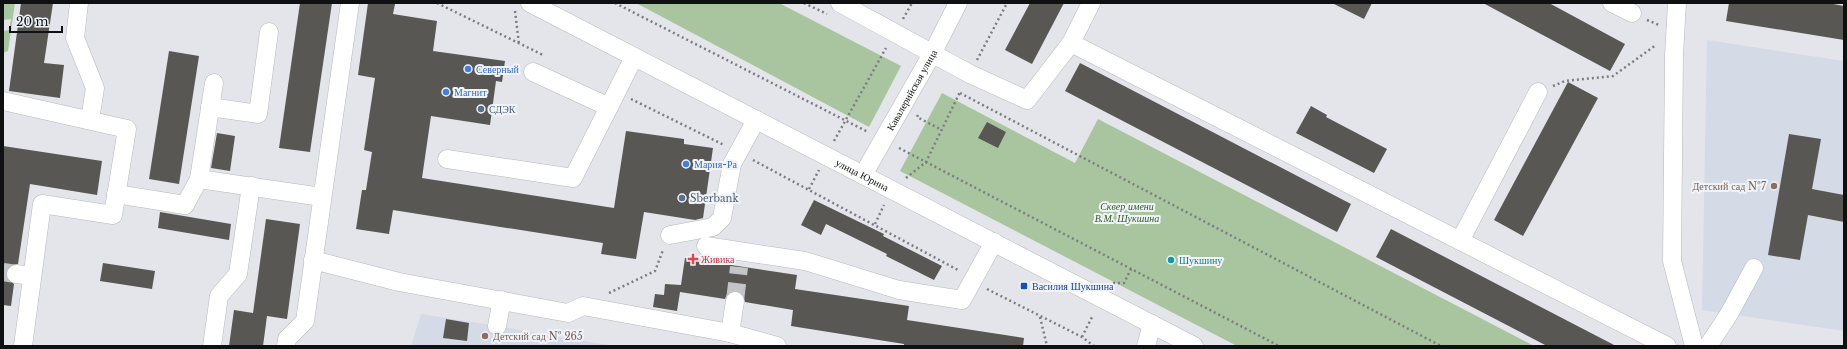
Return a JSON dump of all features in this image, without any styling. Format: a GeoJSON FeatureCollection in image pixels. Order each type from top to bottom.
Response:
{"type":"FeatureCollection","features":[{"type":"Feature","properties":{"kind":"street"},"geometry":{"type":"LineString","coordinates":[[79,3],[75,38],[96,88],[90,120]]}},
{"type":"Feature","properties":{"kind":"street"},"geometry":{"type":"LineString","coordinates":[[286,346],[287,339],[304,321],[350,3]]}},
{"type":"Feature","properties":{"kind":"street"},"geometry":{"type":"LineString","coordinates":[[840,3],[970,74],[1027,100],[1071,43],[1091,3]]}},
{"type":"Feature","properties":{"kind":"street","name":"Кавалерийская улица"},"geometry":{"type":"LineString","coordinates":[[863,175],[932,54],[958,3]]}},
{"type":"Feature","properties":{"kind":"street"},"geometry":{"type":"LineString","coordinates":[[1612,3],[1632,13]]}},
{"type":"Feature","properties":{"kind":"street"},"geometry":{"type":"LineString","coordinates":[[1677,3],[1675,32],[1672,261],[1694,346]]}},
{"type":"Feature","properties":{"kind":"street","name":"улица Юрина"},"geometry":{"type":"LineString","coordinates":[[523,5],[634,57],[1194,346]]}},
{"type":"Feature","properties":{"kind":"street"},"geometry":{"type":"LineString","coordinates":[[210,107],[258,114],[269,32]]}},
{"type":"Feature","properties":{"kind":"street"},"geometry":{"type":"LineString","coordinates":[[1071,43],[1667,346]]}},
{"type":"Feature","properties":{"kind":"street"},"geometry":{"type":"LineString","coordinates":[[447,159],[574,178],[634,57]]}},
{"type":"Feature","properties":{"kind":"street"},"geometry":{"type":"LineString","coordinates":[[533,72],[613,100]]}},
{"type":"Feature","properties":{"kind":"street"},"geometry":{"type":"LineString","coordinates":[[116,194],[186,205],[199,178],[214,83]]}},
{"type":"Feature","properties":{"kind":"street"},"geometry":{"type":"LineString","coordinates":[[1460,241],[1538,92]]}},
{"type":"Feature","properties":{"kind":"street"},"geometry":{"type":"LineString","coordinates":[[3,101],[127,129],[113,215],[42,204],[24,275],[23,346]]}},
{"type":"Feature","properties":{"kind":"street"},"geometry":{"type":"LineString","coordinates":[[670,235],[713,227],[722,218],[732,164],[740,153],[756,120]]}},
{"type":"Feature","properties":{"kind":"street"},"geometry":{"type":"LineString","coordinates":[[199,178],[322,197]]}},
{"type":"Feature","properties":{"kind":"street"},"geometry":{"type":"LineString","coordinates":[[212,346],[219,296],[238,274],[251,186]]}},
{"type":"Feature","properties":{"kind":"street"},"geometry":{"type":"LineString","coordinates":[[706,246],[740,259],[805,261],[899,290],[962,300],[994,242]]}},
{"type":"Feature","properties":{"kind":"street"},"geometry":{"type":"LineString","coordinates":[[313,260],[399,282],[568,312],[583,306],[730,333],[773,346]]}},
{"type":"Feature","properties":{"kind":"street"},"geometry":{"type":"LineString","coordinates":[[1708,346],[1730,314],[1754,268]]}},
{"type":"Feature","properties":{"kind":"street"},"geometry":{"type":"LineString","coordinates":[[498,326],[502,300]]}},
{"type":"Feature","properties":{"kind":"street"},"geometry":{"type":"LineString","coordinates":[[730,333],[735,301]]}},
{"type":"Feature","properties":{"kind":"street"},"geometry":{"type":"LineString","coordinates":[[1146,346],[1152,324]]}},
{"type":"Feature","properties":{"kind":"path"},"geometry":{"type":"LineString","coordinates":[[437,3],[547,58]]}},
{"type":"Feature","properties":{"kind":"path"},"geometry":{"type":"LineString","coordinates":[[615,3],[926,162],[1279,346]]}},
{"type":"Feature","properties":{"kind":"path"},"geometry":{"type":"LineString","coordinates":[[809,189],[878,61],[912,3]]}},
{"type":"Feature","properties":{"kind":"path"},"geometry":{"type":"LineString","coordinates":[[875,224],[892,190],[926,162],[1007,3]]}},
{"type":"Feature","properties":{"kind":"path"},"geometry":{"type":"LineString","coordinates":[[520,44],[514,12],[523,5]]}},
{"type":"Feature","properties":{"kind":"path"},"geometry":{"type":"LineString","coordinates":[[1632,13],[1675,32]]}},
{"type":"Feature","properties":{"kind":"path"},"geometry":{"type":"LineString","coordinates":[[1538,92],[1565,81],[1613,76],[1675,32]]}},
{"type":"Feature","properties":{"kind":"path"},"geometry":{"type":"LineString","coordinates":[[960,93],[1441,346]]}},
{"type":"Feature","properties":{"kind":"path"},"geometry":{"type":"LineString","coordinates":[[613,100],[740,153],[875,224],[974,279],[984,288],[1082,337],[1094,346]]}},
{"type":"Feature","properties":{"kind":"path"},"geometry":{"type":"LineString","coordinates":[[920,111],[917,117],[942,130]]}},
{"type":"Feature","properties":{"kind":"path"},"geometry":{"type":"LineString","coordinates":[[583,306],[655,271],[670,235]]}},
{"type":"Feature","properties":{"kind":"path"},"geometry":{"type":"LineString","coordinates":[[1110,284],[1124,283],[1131,269]]}},
{"type":"Feature","properties":{"kind":"path"},"geometry":{"type":"LineString","coordinates":[[1082,337],[1094,314]]}},
{"type":"Feature","properties":{"kind":"path"},"geometry":{"type":"LineString","coordinates":[[1040,316],[1047,346]]}},
{"type":"Feature","properties":{"kind":"shaded area","name":"Детский сад №7"},"geometry":{"type":"Polygon","coordinates":[[[1707,40],[1844,61],[1844,331],[1702,310],[1707,40]]]}},
{"type":"Feature","properties":{"kind":"shaded area","name":"Детский сад № 265"},"geometry":{"type":"Polygon","coordinates":[[[421,314],[497,326],[614,346],[411,346],[421,314]]]}},
{"type":"Feature","properties":{"kind":"green space"},"geometry":{"type":"Polygon","coordinates":[[[3,3],[15,3],[8,51],[3,53],[3,31],[9,30],[11,19],[3,20],[3,3]]]}},
{"type":"Feature","properties":{"kind":"green space"},"geometry":{"type":"Polygon","coordinates":[[[636,3],[779,3],[901,66],[869,127],[636,3]]]}},
{"type":"Feature","properties":{"kind":"green space","name":"Сквер имени В.М. Шукшина"},"geometry":{"type":"Polygon","coordinates":[[[942,93],[1075,163],[1098,119],[1534,346],[1237,346],[900,171],[942,93]]]}},
{"type":"Feature","properties":{"kind":"building"},"geometry":{"type":"Polygon","coordinates":[[[21,3],[53,3],[44,63],[64,65],[60,98],[9,91],[21,3]]]}},
{"type":"Feature","properties":{"kind":"building"},"geometry":{"type":"Polygon","coordinates":[[[300,3],[332,3],[310,152],[279,148],[300,3]]]}},
{"type":"Feature","properties":{"kind":"building"},"geometry":{"type":"Polygon","coordinates":[[[368,3],[395,4],[393,14],[437,21],[433,51],[505,61],[502,82],[496,81],[490,125],[431,116],[422,178],[614,208],[626,131],[684,139],[684,144],[713,148],[703,218],[695,220],[644,212],[636,259],[601,254],[603,243],[393,210],[389,234],[356,229],[362,190],[366,190],[372,152],[364,150],[375,78],[358,75],[368,3]]]}},
{"type":"Feature","properties":{"kind":"building"},"geometry":{"type":"Polygon","coordinates":[[[1030,3],[1064,3],[1032,64],[1005,50],[1030,3]]]}},
{"type":"Feature","properties":{"kind":"building"},"geometry":{"type":"Polygon","coordinates":[[[1332,3],[1372,3],[1364,19],[1332,3]]]}},
{"type":"Feature","properties":{"kind":"building"},"geometry":{"type":"Polygon","coordinates":[[[1483,3],[1549,3],[1625,44],[1610,71],[1483,3]]]}},
{"type":"Feature","properties":{"kind":"building"},"geometry":{"type":"Polygon","coordinates":[[[1729,3],[1828,3],[1844,6],[1844,40],[1726,21],[1729,3]]]}},
{"type":"Feature","properties":{"kind":"building"},"geometry":{"type":"Polygon","coordinates":[[[169,51],[199,56],[179,184],[149,179],[169,51]]]}},
{"type":"Feature","properties":{"kind":"building"},"geometry":{"type":"Polygon","coordinates":[[[1080,63],[1351,204],[1337,232],[1065,91],[1080,63]]]}},
{"type":"Feature","properties":{"kind":"building"},"geometry":{"type":"Polygon","coordinates":[[[1568,82],[1598,98],[1523,236],[1494,220],[1568,82]]]}},
{"type":"Feature","properties":{"kind":"building"},"geometry":{"type":"Polygon","coordinates":[[[1311,106],[1327,115],[1326,117],[1387,149],[1374,173],[1296,133],[1311,106]]]}},
{"type":"Feature","properties":{"kind":"building"},"geometry":{"type":"Polygon","coordinates":[[[987,122],[1006,132],[998,148],[978,138],[987,122]]]}},
{"type":"Feature","properties":{"kind":"building"},"geometry":{"type":"Polygon","coordinates":[[[217,133],[235,136],[230,171],[211,168],[217,133]]]}},
{"type":"Feature","properties":{"kind":"building"},"geometry":{"type":"Polygon","coordinates":[[[1789,134],[1821,139],[1812,189],[1844,195],[1844,222],[1808,215],[1800,260],[1768,255],[1789,134]]]}},
{"type":"Feature","properties":{"kind":"building"},"geometry":{"type":"Polygon","coordinates":[[[3,146],[102,161],[97,195],[30,184],[18,264],[12,265],[6,272],[7,278],[14,284],[11,306],[3,305],[3,146]]]}},
{"type":"Feature","properties":{"kind":"building"},"geometry":{"type":"Polygon","coordinates":[[[814,200],[884,234],[883,236],[942,266],[934,280],[886,256],[887,254],[826,224],[821,235],[801,225],[814,200]]]}},
{"type":"Feature","properties":{"kind":"building"},"geometry":{"type":"Polygon","coordinates":[[[160,212],[231,224],[229,240],[158,228],[160,212]]]}},
{"type":"Feature","properties":{"kind":"building"},"geometry":{"type":"Polygon","coordinates":[[[266,219],[300,224],[287,319],[267,316],[263,346],[229,346],[234,310],[253,313],[266,219]]]}},
{"type":"Feature","properties":{"kind":"building"},"geometry":{"type":"Polygon","coordinates":[[[1391,229],[1616,346],[1547,346],[1376,257],[1391,229]]]}},
{"type":"Feature","properties":{"kind":"building"},"geometry":{"type":"Polygon","coordinates":[[[685,258],[797,275],[795,289],[909,306],[907,320],[1024,338],[1023,346],[904,346],[904,344],[791,326],[793,310],[745,302],[742,293],[736,291],[727,294],[725,299],[680,292],[677,311],[653,307],[655,294],[664,295],[665,284],[681,285],[685,258]]]}},
{"type":"Feature","properties":{"kind":"building"},"geometry":{"type":"Polygon","coordinates":[[[103,263],[155,271],[152,289],[100,281],[103,263]]]}},
{"type":"Feature","properties":{"kind":"building"},"geometry":{"type":"Polygon","coordinates":[[[446,319],[469,323],[467,341],[443,338],[446,319]]]}},
{"type":"Feature","properties":{"kind":"tunnel"},"geometry":{"type":"LineString","coordinates":[[735,301],[739,267]]}},
{"type":"Feature","properties":{"kind":"tunnel"},"geometry":{"type":"LineString","coordinates":[[3,272],[16,274]]}},
{"type":"Feature","properties":{"kind":"place","name":"Северный"},"geometry":{"type":"Point","coordinates":[468,69]}},
{"type":"Feature","properties":{"kind":"place","name":"Магнит"},"geometry":{"type":"Point","coordinates":[446,92]}},
{"type":"Feature","properties":{"kind":"place","name":"СДЭК"},"geometry":{"type":"Point","coordinates":[481,109]}},
{"type":"Feature","properties":{"kind":"place","name":"Мария-Ра"},"geometry":{"type":"Point","coordinates":[686,164]}},
{"type":"Feature","properties":{"kind":"place","name":"Детский сад №7"},"geometry":{"type":"Point","coordinates":[1774,186]}},
{"type":"Feature","properties":{"kind":"place","name":"Sberbank"},"geometry":{"type":"Point","coordinates":[682,198]}},
{"type":"Feature","properties":{"kind":"place","name":"Живика"},"geometry":{"type":"Point","coordinates":[693,259]}},
{"type":"Feature","properties":{"kind":"place","name":"Шукшину"},"geometry":{"type":"Point","coordinates":[1171,260]}},
{"type":"Feature","properties":{"kind":"place","name":"Василия Шукшина"},"geometry":{"type":"Point","coordinates":[1024,286]}},
{"type":"Feature","properties":{"kind":"place","name":"Детский сад № 265"},"geometry":{"type":"Point","coordinates":[485,336]}}]}
